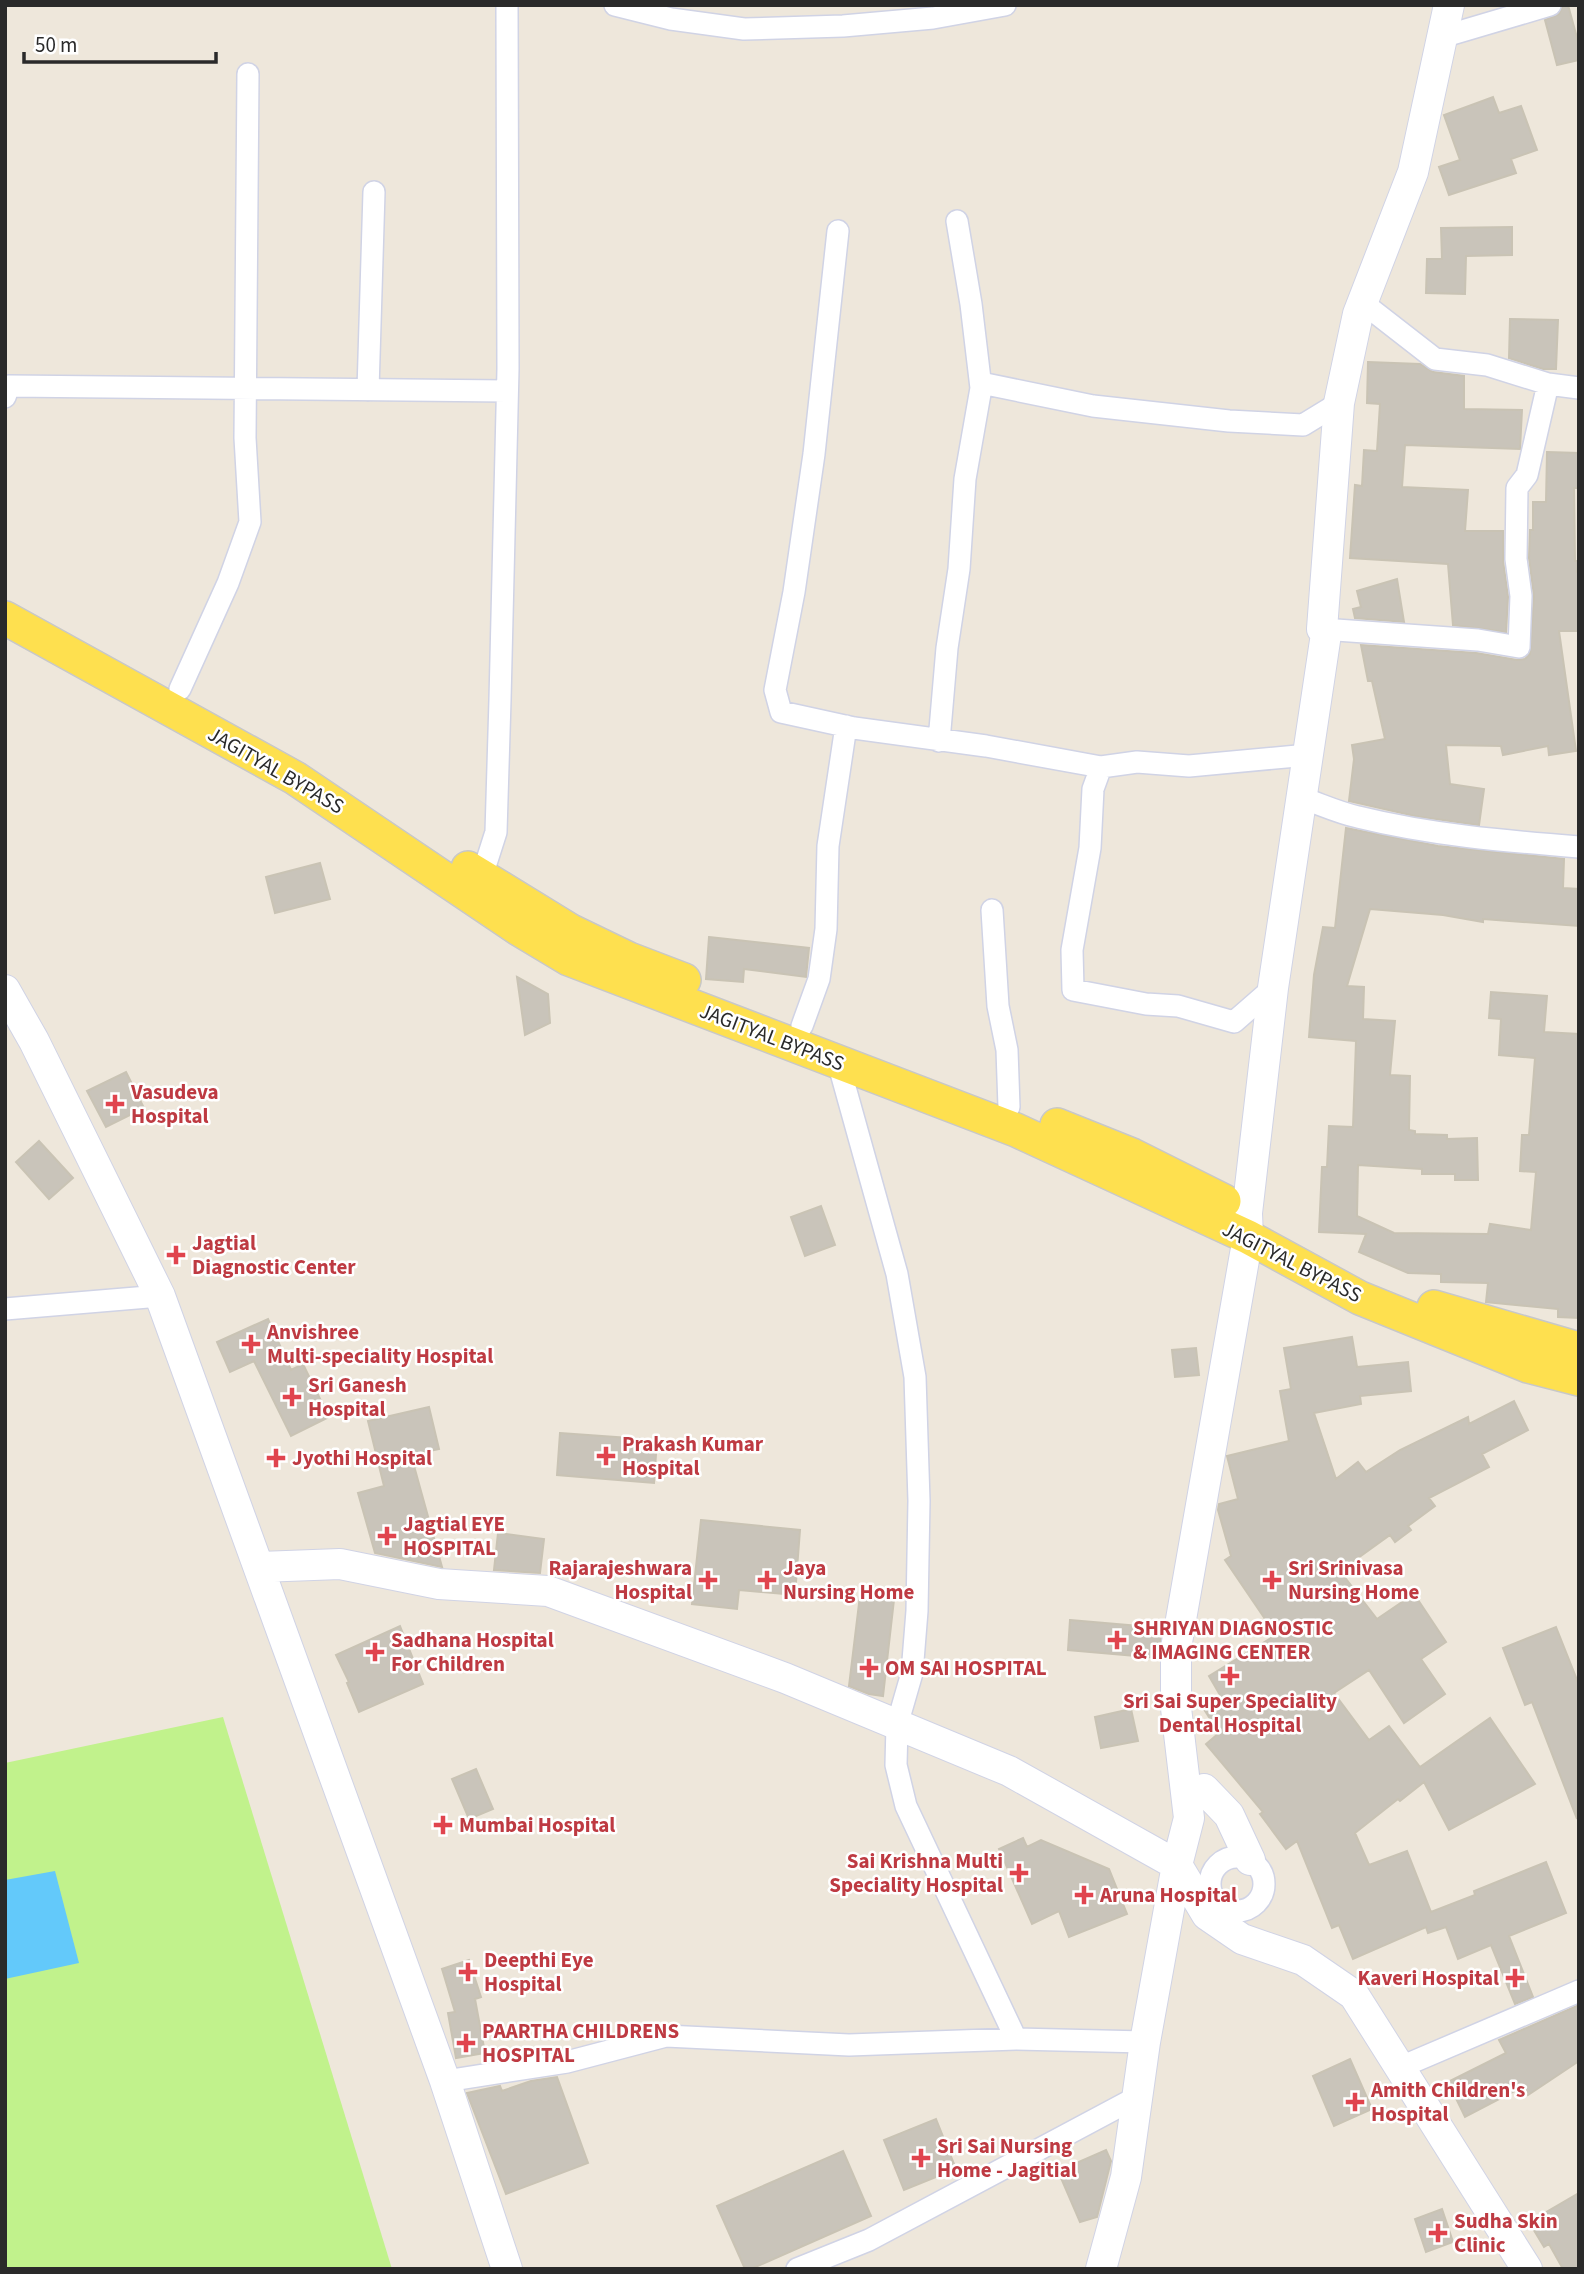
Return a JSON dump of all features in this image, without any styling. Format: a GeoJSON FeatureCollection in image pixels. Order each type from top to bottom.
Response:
{"type":"FeatureCollection","features":[{"type":"Feature","properties":{"kind":"main road","name":"JAGITYAL BYPASS"},"geometry":{"type":"LineString","coordinates":[[5,594],[180,689],[571,932],[1132,1155],[1360,1298],[1528,1366],[1579,1379]]}},
{"type":"Feature","properties":{"kind":"main road","name":"JAGITYAL BYPASS"},"geometry":{"type":"LineString","coordinates":[[5,618],[295,778],[396,843],[519,929],[569,959],[1016,1130],[1247,1225],[1361,1278],[1445,1311],[1579,1349]]}},
{"type":"Feature","properties":{"kind":"street"},"geometry":{"type":"LineString","coordinates":[[482,876],[496,832],[507,391],[507,5]]}},
{"type":"Feature","properties":{"kind":"street"},"geometry":{"type":"LineString","coordinates":[[615,5],[671,19],[744,29],[843,26],[933,18],[1005,5]]}},
{"type":"Feature","properties":{"kind":"street"},"geometry":{"type":"LineString","coordinates":[[1101,2269],[1126,2177],[1145,2042],[1177,1865],[1189,1818],[1176,1708],[1176,1648],[1247,1225],[1273,988],[1326,635],[1322,629],[1339,403],[1358,314],[1413,172],[1449,5]]}},
{"type":"Feature","properties":{"kind":"street"},"geometry":{"type":"LineString","coordinates":[[1442,37],[1549,5]]}},
{"type":"Feature","properties":{"kind":"street"},"geometry":{"type":"LineString","coordinates":[[180,689],[228,583],[250,522],[245,438],[248,74]]}},
{"type":"Feature","properties":{"kind":"street"},"geometry":{"type":"LineString","coordinates":[[368,390],[374,192]]}},
{"type":"Feature","properties":{"kind":"street"},"geometry":{"type":"LineString","coordinates":[[939,741],[947,648],[959,569],[965,479],[981,383],[957,221]]}},
{"type":"Feature","properties":{"kind":"street"},"geometry":{"type":"LineString","coordinates":[[838,231],[814,454],[794,592],[775,690],[781,712],[846,726],[1101,766],[1137,762],[1189,766],[1308,755]]}},
{"type":"Feature","properties":{"kind":"street"},"geometry":{"type":"LineString","coordinates":[[1363,303],[1436,359],[1487,365],[1548,384],[1579,388]]}},
{"type":"Feature","properties":{"kind":"street"},"geometry":{"type":"LineString","coordinates":[[981,383],[1093,406],[1229,421],[1303,425],[1339,403]]}},
{"type":"Feature","properties":{"kind":"street"},"geometry":{"type":"LineString","coordinates":[[1322,629],[1478,640],[1519,646],[1521,596],[1516,559],[1517,488],[1527,475],[1548,384]]}},
{"type":"Feature","properties":{"kind":"street"},"geometry":{"type":"LineString","coordinates":[[5,397],[9,386],[507,391]]}},
{"type":"Feature","properties":{"kind":"street"},"geometry":{"type":"LineString","coordinates":[[802,1026],[819,979],[826,929],[828,846],[846,726]]}},
{"type":"Feature","properties":{"kind":"street"},"geometry":{"type":"LineString","coordinates":[[1101,766],[1093,789],[1090,848],[1072,950],[1073,990],[1146,1004],[1178,1006],[1234,1022],[1273,988]]}},
{"type":"Feature","properties":{"kind":"street"},"geometry":{"type":"LineString","coordinates":[[1302,798],[1355,817],[1426,831],[1579,847]]}},
{"type":"Feature","properties":{"kind":"street"},"geometry":{"type":"LineString","coordinates":[[992,910],[998,1006],[1007,1050],[1009,1107]]}},
{"type":"Feature","properties":{"kind":"street"},"geometry":{"type":"LineString","coordinates":[[5,990],[34,1041],[160,1296],[444,2081],[508,2269]]}},
{"type":"Feature","properties":{"kind":"street"},"geometry":{"type":"LineString","coordinates":[[838,1062],[897,1274],[915,1377],[919,1502],[917,1611],[912,1673],[897,1724],[895,1765],[906,1806],[1016,2039]]}},
{"type":"Feature","properties":{"kind":"street"},"geometry":{"type":"LineString","coordinates":[[5,1309],[160,1296]]}},
{"type":"Feature","properties":{"kind":"street"},"geometry":{"type":"LineString","coordinates":[[260,1567],[340,1563],[439,1584],[548,1591],[785,1678],[1009,1771],[1177,1865],[1211,1905],[1244,1910],[1259,1900],[1264,1882],[1257,1866],[1250,1860],[1242,1857],[1226,1860],[1213,1871],[1211,1905],[1207,1915],[1242,1939],[1303,1959],[1353,1995],[1527,2269]]}},
{"type":"Feature","properties":{"kind":"street"},"geometry":{"type":"LineString","coordinates":[[1186,1796],[1204,1789],[1229,1815],[1250,1860]]}},
{"type":"Feature","properties":{"kind":"street"},"geometry":{"type":"LineString","coordinates":[[1401,2067],[1579,1991]]}},
{"type":"Feature","properties":{"kind":"street"},"geometry":{"type":"LineString","coordinates":[[444,2081],[567,2063],[666,2036],[849,2045],[1016,2039],[1145,2042]]}},
{"type":"Feature","properties":{"kind":"street"},"geometry":{"type":"LineString","coordinates":[[797,2269],[869,2239],[1139,2096]]}},
{"type":"Feature","properties":{"kind":"green space"},"geometry":{"type":"Polygon","coordinates":[[[223,1717],[392,2269],[5,2269],[5,1763],[223,1717]]]}},
{"type":"Feature","properties":{"kind":"water"},"geometry":{"type":"Polygon","coordinates":[[[55,1871],[79,1963],[5,1979],[5,1880],[55,1871]]]}},
{"type":"Feature","properties":{"kind":"building"},"geometry":{"type":"Polygon","coordinates":[[[1563,5],[1568,5],[1579,45],[1579,60],[1557,65],[1545,20],[1559,14],[1563,5]]]}},
{"type":"Feature","properties":{"kind":"building"},"geometry":{"type":"Polygon","coordinates":[[[1493,97],[1499,113],[1521,106],[1537,150],[1511,159],[1516,173],[1449,195],[1439,167],[1460,160],[1444,115],[1493,97]]]}},
{"type":"Feature","properties":{"kind":"building"},"geometry":{"type":"Polygon","coordinates":[[[1512,227],[1512,255],[1466,256],[1465,294],[1426,293],[1427,259],[1442,259],[1441,228],[1512,227]]]}},
{"type":"Feature","properties":{"kind":"building"},"geometry":{"type":"Polygon","coordinates":[[[1510,319],[1558,320],[1556,369],[1543,369],[1509,358],[1510,319]]]}},
{"type":"Feature","properties":{"kind":"building"},"geometry":{"type":"Polygon","coordinates":[[[1368,362],[1420,364],[1433,372],[1464,376],[1464,409],[1522,410],[1520,449],[1405,445],[1402,487],[1468,490],[1465,531],[1503,531],[1503,561],[1508,597],[1506,632],[1453,625],[1448,564],[1350,558],[1355,485],[1362,486],[1364,450],[1377,451],[1380,404],[1367,403],[1368,362]]]}},
{"type":"Feature","properties":{"kind":"building"},"geometry":{"type":"Polygon","coordinates":[[[1547,452],[1579,453],[1579,488],[1574,488],[1579,631],[1559,631],[1576,751],[1549,755],[1548,746],[1503,755],[1501,746],[1446,745],[1450,784],[1484,789],[1479,825],[1415,816],[1349,801],[1354,759],[1352,745],[1385,739],[1372,681],[1368,681],[1361,645],[1476,653],[1517,660],[1525,659],[1530,654],[1534,596],[1529,558],[1530,530],[1533,530],[1533,502],[1546,502],[1547,452]]]}},
{"type":"Feature","properties":{"kind":"building"},"geometry":{"type":"Polygon","coordinates":[[[1397,579],[1404,622],[1355,618],[1353,609],[1361,607],[1357,591],[1397,579]]]}},
{"type":"Feature","properties":{"kind":"building"},"geometry":{"type":"Polygon","coordinates":[[[1346,828],[1438,846],[1564,859],[1563,888],[1579,889],[1579,926],[1483,919],[1483,922],[1443,915],[1370,909],[1347,986],[1364,987],[1363,1019],[1395,1021],[1390,1075],[1410,1076],[1409,1130],[1415,1131],[1415,1134],[1447,1135],[1447,1139],[1477,1138],[1478,1180],[1455,1180],[1455,1174],[1422,1174],[1422,1169],[1358,1165],[1357,1216],[1394,1233],[1488,1234],[1490,1224],[1531,1230],[1536,1172],[1520,1171],[1522,1135],[1529,1135],[1535,1058],[1499,1055],[1501,1019],[1489,1018],[1491,992],[1547,996],[1544,1032],[1579,1034],[1579,1318],[1558,1317],[1558,1309],[1486,1302],[1488,1283],[1441,1282],[1441,1274],[1408,1273],[1359,1252],[1366,1234],[1319,1232],[1322,1167],[1327,1167],[1329,1126],[1353,1127],[1356,1041],[1309,1037],[1314,975],[1323,927],[1335,928],[1346,828]]]}},
{"type":"Feature","properties":{"kind":"building"},"geometry":{"type":"Polygon","coordinates":[[[320,863],[330,899],[275,913],[266,877],[320,863]]]}},
{"type":"Feature","properties":{"kind":"building"},"geometry":{"type":"Polygon","coordinates":[[[709,937],[809,948],[806,977],[744,969],[743,982],[706,979],[709,937]]]}},
{"type":"Feature","properties":{"kind":"building"},"geometry":{"type":"Polygon","coordinates":[[[517,977],[548,994],[550,1023],[525,1035],[517,977]]]}},
{"type":"Feature","properties":{"kind":"building"},"geometry":{"type":"Polygon","coordinates":[[[126,1072],[144,1108],[106,1127],[87,1091],[126,1072]]]}},
{"type":"Feature","properties":{"kind":"building"},"geometry":{"type":"Polygon","coordinates":[[[39,1141],[73,1178],[49,1199],[16,1162],[39,1141]]]}},
{"type":"Feature","properties":{"kind":"building"},"geometry":{"type":"Polygon","coordinates":[[[821,1206],[835,1245],[805,1256],[791,1217],[821,1206]]]}},
{"type":"Feature","properties":{"kind":"building"},"geometry":{"type":"Polygon","coordinates":[[[268,1319],[291,1370],[303,1364],[329,1417],[291,1436],[254,1361],[230,1372],[217,1342],[268,1319]]]}},
{"type":"Feature","properties":{"kind":"building"},"geometry":{"type":"Polygon","coordinates":[[[1352,1337],[1357,1367],[1408,1362],[1411,1391],[1360,1396],[1361,1404],[1314,1413],[1336,1479],[1358,1462],[1366,1472],[1400,1450],[1468,1417],[1469,1424],[1514,1401],[1528,1430],[1482,1454],[1489,1467],[1429,1498],[1435,1506],[1408,1526],[1411,1530],[1395,1542],[1390,1535],[1340,1571],[1377,1619],[1414,1594],[1446,1642],[1421,1659],[1445,1694],[1404,1723],[1369,1670],[1334,1693],[1369,1740],[1389,1726],[1420,1767],[1490,1718],[1535,1784],[1449,1830],[1424,1782],[1355,1833],[1369,1865],[1407,1851],[1431,1912],[1475,1895],[1474,1891],[1546,1862],[1566,1913],[1509,1936],[1533,1997],[1515,2004],[1491,1945],[1458,1959],[1446,1927],[1428,1933],[1426,1927],[1353,1959],[1339,1925],[1332,1928],[1297,1841],[1286,1849],[1260,1814],[1263,1812],[1206,1744],[1219,1733],[1202,1706],[1220,1695],[1209,1676],[1276,1635],[1225,1560],[1231,1556],[1218,1510],[1219,1504],[1238,1499],[1227,1456],[1289,1441],[1280,1391],[1291,1389],[1284,1348],[1352,1337]]]}},
{"type":"Feature","properties":{"kind":"building"},"geometry":{"type":"Polygon","coordinates":[[[1196,1348],[1199,1375],[1175,1377],[1172,1350],[1196,1348]]]}},
{"type":"Feature","properties":{"kind":"building"},"geometry":{"type":"Polygon","coordinates":[[[429,1407],[439,1449],[411,1455],[442,1567],[375,1553],[358,1493],[384,1486],[368,1421],[429,1407]]]}},
{"type":"Feature","properties":{"kind":"building"},"geometry":{"type":"Polygon","coordinates":[[[560,1433],[657,1440],[654,1483],[557,1475],[560,1433]]]}},
{"type":"Feature","properties":{"kind":"building"},"geometry":{"type":"Polygon","coordinates":[[[701,1520],[800,1530],[795,1595],[739,1590],[737,1609],[692,1604],[701,1520]]]}},
{"type":"Feature","properties":{"kind":"building"},"geometry":{"type":"Polygon","coordinates":[[[498,1533],[544,1539],[540,1573],[494,1570],[498,1533]]]}},
{"type":"Feature","properties":{"kind":"building"},"geometry":{"type":"Polygon","coordinates":[[[861,1587],[895,1591],[883,1696],[849,1686],[861,1587]]]}},
{"type":"Feature","properties":{"kind":"building"},"geometry":{"type":"Polygon","coordinates":[[[1070,1620],[1162,1628],[1158,1658],[1068,1650],[1070,1620]]]}},
{"type":"Feature","properties":{"kind":"building"},"geometry":{"type":"Polygon","coordinates":[[[400,1626],[423,1684],[359,1712],[336,1655],[400,1626]]]}},
{"type":"Feature","properties":{"kind":"building"},"geometry":{"type":"Polygon","coordinates":[[[1556,1627],[1579,1685],[1577,1819],[1532,1702],[1525,1705],[1503,1648],[1556,1627]]]}},
{"type":"Feature","properties":{"kind":"building"},"geometry":{"type":"Polygon","coordinates":[[[1131,1709],[1138,1741],[1101,1748],[1095,1717],[1131,1709]]]}},
{"type":"Feature","properties":{"kind":"building"},"geometry":{"type":"Polygon","coordinates":[[[476,1769],[493,1809],[469,1819],[452,1779],[476,1769]]]}},
{"type":"Feature","properties":{"kind":"building"},"geometry":{"type":"Polygon","coordinates":[[[1023,1838],[1027,1847],[1041,1840],[1109,1869],[1127,1914],[1069,1937],[1059,1911],[1032,1924],[999,1849],[1023,1838]]]}},
{"type":"Feature","properties":{"kind":"building"},"geometry":{"type":"Polygon","coordinates":[[[469,1960],[481,1997],[475,1999],[485,2053],[456,2058],[448,2013],[455,2012],[442,1969],[469,1960]]]}},
{"type":"Feature","properties":{"kind":"building"},"geometry":{"type":"Polygon","coordinates":[[[1579,2005],[1579,2061],[1528,2095],[1524,2086],[1465,2117],[1448,2082],[1506,2053],[1499,2040],[1579,2005]]]}},
{"type":"Feature","properties":{"kind":"building"},"geometry":{"type":"Polygon","coordinates":[[[1350,2059],[1372,2109],[1334,2126],[1313,2076],[1350,2059]]]}},
{"type":"Feature","properties":{"kind":"building"},"geometry":{"type":"Polygon","coordinates":[[[557,2077],[588,2163],[506,2194],[467,2093],[500,2086],[502,2091],[531,2081],[557,2077]]]}},
{"type":"Feature","properties":{"kind":"building"},"geometry":{"type":"Polygon","coordinates":[[[936,2119],[956,2169],[904,2190],[884,2140],[936,2119]]]}},
{"type":"Feature","properties":{"kind":"building"},"geometry":{"type":"Polygon","coordinates":[[[1106,2150],[1111,2161],[1097,2217],[1080,2222],[1058,2171],[1106,2150]]]}},
{"type":"Feature","properties":{"kind":"building"},"geometry":{"type":"Polygon","coordinates":[[[843,2151],[871,2216],[751,2269],[745,2269],[717,2206],[843,2151]]]}},
{"type":"Feature","properties":{"kind":"building"},"geometry":{"type":"Polygon","coordinates":[[[1579,2193],[1579,2269],[1563,2269],[1549,2244],[1544,2247],[1529,2222],[1579,2193]]]}},
{"type":"Feature","properties":{"kind":"building"},"geometry":{"type":"Polygon","coordinates":[[[1442,2209],[1453,2242],[1426,2252],[1415,2219],[1442,2209]]]}},
{"type":"Feature","properties":{"kind":"place","name":"Vasudeva Hospital"},"geometry":{"type":"Point","coordinates":[115,1104]}},
{"type":"Feature","properties":{"kind":"place","name":"Jagtial Diagnostic Center"},"geometry":{"type":"Point","coordinates":[176,1255]}},
{"type":"Feature","properties":{"kind":"place","name":"Anvishree Multi-speciality Hospital"},"geometry":{"type":"Point","coordinates":[251,1344]}},
{"type":"Feature","properties":{"kind":"place","name":"Sri Ganesh Hospital"},"geometry":{"type":"Point","coordinates":[292,1397]}},
{"type":"Feature","properties":{"kind":"place","name":"Prakash Kumar Hospital"},"geometry":{"type":"Point","coordinates":[606,1456]}},
{"type":"Feature","properties":{"kind":"place","name":"Jyothi Hospital"},"geometry":{"type":"Point","coordinates":[276,1458]}},
{"type":"Feature","properties":{"kind":"place","name":"Jagtial EYE HOSPITAL"},"geometry":{"type":"Point","coordinates":[387,1536]}},
{"type":"Feature","properties":{"kind":"place","name":"Rajarajeshwara Hospital"},"geometry":{"type":"Point","coordinates":[708,1580]}},
{"type":"Feature","properties":{"kind":"place","name":"Jaya Nursing Home"},"geometry":{"type":"Point","coordinates":[767,1580]}},
{"type":"Feature","properties":{"kind":"place","name":"Sri Srinivasa Nursing Home"},"geometry":{"type":"Point","coordinates":[1272,1580]}},
{"type":"Feature","properties":{"kind":"place","name":"SHRIYAN DIAGNOSTIC & IMAGING CENTER"},"geometry":{"type":"Point","coordinates":[1117,1640]}},
{"type":"Feature","properties":{"kind":"place","name":"Sadhana Hospital For Children"},"geometry":{"type":"Point","coordinates":[375,1652]}},
{"type":"Feature","properties":{"kind":"place","name":"OM SAI HOSPITAL"},"geometry":{"type":"Point","coordinates":[869,1668]}},
{"type":"Feature","properties":{"kind":"place","name":"Sri Sai Super Speciality Dental Hospital"},"geometry":{"type":"Point","coordinates":[1230,1676]}},
{"type":"Feature","properties":{"kind":"place","name":"Mumbai Hospital"},"geometry":{"type":"Point","coordinates":[443,1825]}},
{"type":"Feature","properties":{"kind":"place","name":"Sai Krishna Multi Speciality Hospital"},"geometry":{"type":"Point","coordinates":[1019,1873]}},
{"type":"Feature","properties":{"kind":"place","name":"Aruna Hospital"},"geometry":{"type":"Point","coordinates":[1084,1895]}},
{"type":"Feature","properties":{"kind":"place","name":"Deepthi Eye Hospital"},"geometry":{"type":"Point","coordinates":[468,1972]}},
{"type":"Feature","properties":{"kind":"place","name":"Kaveri Hospital"},"geometry":{"type":"Point","coordinates":[1515,1978]}},
{"type":"Feature","properties":{"kind":"place","name":"PAARTHA CHILDRENS HOSPITAL"},"geometry":{"type":"Point","coordinates":[466,2043]}},
{"type":"Feature","properties":{"kind":"place","name":"Amith Children's Hospital"},"geometry":{"type":"Point","coordinates":[1355,2102]}},
{"type":"Feature","properties":{"kind":"place","name":"Sri Sai Nursing Home - Jagitial"},"geometry":{"type":"Point","coordinates":[921,2158]}},
{"type":"Feature","properties":{"kind":"place","name":"Sudha Skin Clinic"},"geometry":{"type":"Point","coordinates":[1438,2233]}}]}
